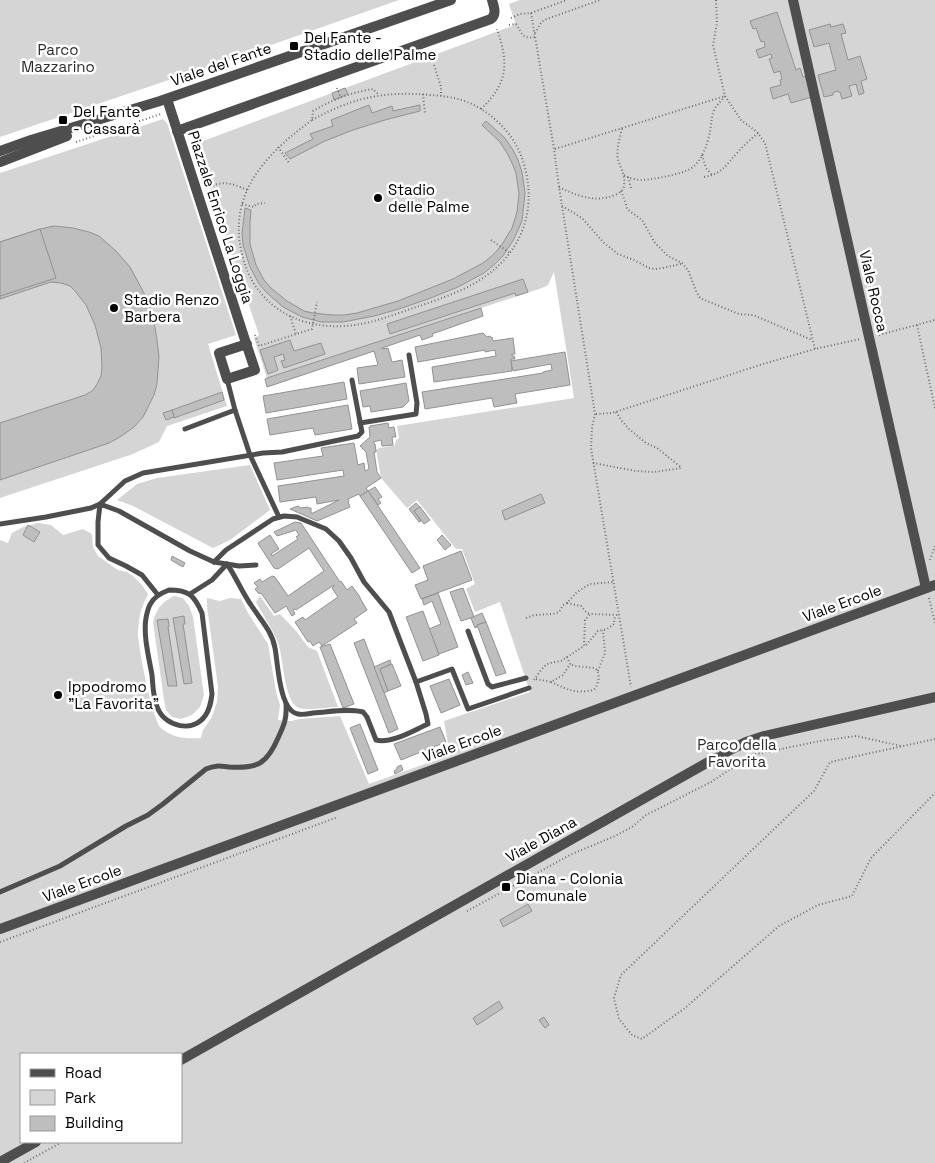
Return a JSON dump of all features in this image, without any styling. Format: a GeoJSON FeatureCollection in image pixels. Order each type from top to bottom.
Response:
{"type":"FeatureCollection","features":[{"type":"Feature","properties":{"kind":"street","name":"Viale del Fante"},"geometry":{"type":"LineString","coordinates":[[32,144],[163,100],[433,3],[451,0]]}},
{"type":"Feature","properties":{"kind":"street"},"geometry":{"type":"LineString","coordinates":[[178,131],[491,19],[494,17],[495,12],[492,0]]}},
{"type":"Feature","properties":{"kind":"street","name":"Viale Rocca"},"geometry":{"type":"LineString","coordinates":[[794,0],[868,337],[931,587]]}},
{"type":"Feature","properties":{"kind":"street","name":"Piazzale Enrico La Loggia"},"geometry":{"type":"LineString","coordinates":[[163,100],[174,119],[255,370],[227,379]]}},
{"type":"Feature","properties":{"kind":"street"},"geometry":{"type":"LineString","coordinates":[[0,147],[32,144]]}},
{"type":"Feature","properties":{"kind":"street"},"geometry":{"type":"LineString","coordinates":[[0,151],[32,144]]}},
{"type":"Feature","properties":{"kind":"street"},"geometry":{"type":"LineString","coordinates":[[0,158],[32,144]]}},
{"type":"Feature","properties":{"kind":"street"},"geometry":{"type":"LineString","coordinates":[[0,162],[32,144]]}},
{"type":"Feature","properties":{"kind":"street"},"geometry":{"type":"LineString","coordinates":[[227,379],[219,353],[247,344]]}},
{"type":"Feature","properties":{"kind":"street","name":"Viale Ercole"},"geometry":{"type":"LineString","coordinates":[[0,929],[931,587]]}},
{"type":"Feature","properties":{"kind":"street","name":"Viale Diana"},"geometry":{"type":"LineString","coordinates":[[182,1059],[746,742],[764,736],[935,697]]}},
{"type":"Feature","properties":{"kind":"street"},"geometry":{"type":"LineString","coordinates":[[0,1162],[34,1143]]}},
{"type":"Feature","properties":{"kind":"lane"},"geometry":{"type":"LineString","coordinates":[[360,423],[416,414],[417,403],[409,355]]}},
{"type":"Feature","properties":{"kind":"lane"},"geometry":{"type":"LineString","coordinates":[[227,379],[250,455],[279,517]]}},
{"type":"Feature","properties":{"kind":"lane"},"geometry":{"type":"LineString","coordinates":[[0,524],[70,512],[100,504],[125,480],[143,473],[263,452],[282,452],[358,436],[362,432],[352,380]]}},
{"type":"Feature","properties":{"kind":"lane"},"geometry":{"type":"LineString","coordinates":[[185,429],[235,410]]}},
{"type":"Feature","properties":{"kind":"lane"},"geometry":{"type":"LineString","coordinates":[[100,504],[119,511],[190,551],[214,562],[239,566],[256,565]]}},
{"type":"Feature","properties":{"kind":"lane"},"geometry":{"type":"LineString","coordinates":[[100,504],[98,545],[109,558],[142,575],[158,595]]}},
{"type":"Feature","properties":{"kind":"lane"},"geometry":{"type":"LineString","coordinates":[[214,562],[226,550],[279,517],[297,517],[326,529],[339,541],[364,582],[389,612],[416,682],[428,724],[383,742],[376,740],[367,717],[363,712],[356,710],[298,715],[292,712],[286,704]]}},
{"type":"Feature","properties":{"kind":"lane"},"geometry":{"type":"LineString","coordinates":[[190,594],[212,580],[228,564]]}},
{"type":"Feature","properties":{"kind":"lane"},"geometry":{"type":"LineString","coordinates":[[0,892],[60,866],[126,826],[148,815],[206,769],[214,765],[235,767],[258,765],[273,751],[286,715],[286,704],[281,688],[275,647],[271,634],[251,606],[228,564]]}},
{"type":"Feature","properties":{"kind":"lane"},"geometry":{"type":"LineString","coordinates":[[169,590],[179,590],[190,594],[197,601],[202,613],[212,694],[206,716],[199,722],[181,726],[172,724],[158,710],[146,617],[150,604],[158,595],[169,590]]}},
{"type":"Feature","properties":{"kind":"lane"},"geometry":{"type":"LineString","coordinates":[[468,631],[488,684],[492,687],[526,678]]}},
{"type":"Feature","properties":{"kind":"lane"},"geometry":{"type":"LineString","coordinates":[[416,682],[452,669],[468,709],[529,688]]}},
{"type":"Feature","properties":{"kind":"path"},"geometry":{"type":"LineString","coordinates":[[511,18],[567,0]]}},
{"type":"Feature","properties":{"kind":"path"},"geometry":{"type":"LineString","coordinates":[[535,36],[537,28],[544,20],[600,0]]}},
{"type":"Feature","properties":{"kind":"path"},"geometry":{"type":"LineString","coordinates":[[716,0],[717,23],[713,45],[725,96],[740,120],[758,133],[766,143],[815,350]]}},
{"type":"Feature","properties":{"kind":"path"},"geometry":{"type":"LineString","coordinates":[[531,13],[595,414],[591,448],[593,463],[633,697]]}},
{"type":"Feature","properties":{"kind":"path"},"geometry":{"type":"LineString","coordinates":[[509,25],[516,24],[522,35],[527,38],[535,36]]}},
{"type":"Feature","properties":{"kind":"path"},"geometry":{"type":"LineString","coordinates":[[481,109],[497,92],[502,82],[504,57],[497,30]]}},
{"type":"Feature","properties":{"kind":"path"},"geometry":{"type":"LineString","coordinates":[[434,65],[441,83],[440,96]]}},
{"type":"Feature","properties":{"kind":"path"},"geometry":{"type":"LineString","coordinates":[[337,88],[341,98]]}},
{"type":"Feature","properties":{"kind":"path"},"geometry":{"type":"LineString","coordinates":[[312,120],[313,111],[341,98],[363,90],[374,89],[380,94]]}},
{"type":"Feature","properties":{"kind":"path"},"geometry":{"type":"LineString","coordinates":[[414,93],[440,96],[469,102],[498,121],[509,134],[524,161],[529,189],[527,216],[517,242],[510,253],[499,265],[478,281],[428,303],[360,324],[345,326],[313,325],[300,321],[277,309],[265,299],[251,279],[246,268],[238,236],[242,204],[259,168],[278,148],[312,120],[352,102],[380,94],[414,93]]}},
{"type":"Feature","properties":{"kind":"path"},"geometry":{"type":"LineString","coordinates":[[423,94],[426,114]]}},
{"type":"Feature","properties":{"kind":"path"},"geometry":{"type":"LineString","coordinates":[[554,149],[725,96]]}},
{"type":"Feature","properties":{"kind":"path"},"geometry":{"type":"LineString","coordinates":[[624,175],[631,179],[640,180],[665,177],[690,170],[700,159],[706,147],[712,116],[715,108],[725,96]]}},
{"type":"Feature","properties":{"kind":"path"},"geometry":{"type":"LineString","coordinates":[[75,143],[159,114],[164,114],[174,119]]}},
{"type":"Feature","properties":{"kind":"path"},"geometry":{"type":"LineString","coordinates":[[559,188],[588,199],[607,198],[621,192],[624,187],[624,175],[617,156],[622,128]]}},
{"type":"Feature","properties":{"kind":"path"},"geometry":{"type":"LineString","coordinates":[[704,177],[722,171],[758,133]]}},
{"type":"Feature","properties":{"kind":"path"},"geometry":{"type":"LineString","coordinates":[[278,148],[288,163]]}},
{"type":"Feature","properties":{"kind":"path"},"geometry":{"type":"LineString","coordinates":[[702,155],[706,168],[713,175]]}},
{"type":"Feature","properties":{"kind":"path"},"geometry":{"type":"LineString","coordinates":[[628,177],[630,188]]}},
{"type":"Feature","properties":{"kind":"path"},"geometry":{"type":"LineString","coordinates":[[206,188],[228,183],[247,190]]}},
{"type":"Feature","properties":{"kind":"path"},"geometry":{"type":"LineString","coordinates":[[621,192],[627,210],[642,220],[655,243],[668,256],[682,263],[688,270],[700,298],[739,314],[753,315],[812,340]]}},
{"type":"Feature","properties":{"kind":"path"},"geometry":{"type":"LineString","coordinates":[[242,204],[254,207],[256,204],[265,203]]}},
{"type":"Feature","properties":{"kind":"path"},"geometry":{"type":"LineString","coordinates":[[562,206],[582,218],[602,242],[618,254],[655,269],[682,263]]}},
{"type":"Feature","properties":{"kind":"path"},"geometry":{"type":"LineString","coordinates":[[491,240],[510,253]]}},
{"type":"Feature","properties":{"kind":"path"},"geometry":{"type":"LineString","coordinates":[[258,342],[259,346],[312,329],[317,302]]}},
{"type":"Feature","properties":{"kind":"path"},"geometry":{"type":"LineString","coordinates":[[290,316],[296,334]]}},
{"type":"Feature","properties":{"kind":"path"},"geometry":{"type":"LineString","coordinates":[[595,414],[616,412],[763,364],[935,320]]}},
{"type":"Feature","properties":{"kind":"path"},"geometry":{"type":"LineString","coordinates":[[917,325],[935,408]]}},
{"type":"Feature","properties":{"kind":"path"},"geometry":{"type":"LineString","coordinates":[[593,463],[636,471],[654,472],[682,468],[629,429],[616,412]]}},
{"type":"Feature","properties":{"kind":"path"},"geometry":{"type":"LineString","coordinates":[[526,618],[534,615],[559,612],[577,592],[590,584],[613,582]]}},
{"type":"Feature","properties":{"kind":"path"},"geometry":{"type":"LineString","coordinates":[[931,587],[935,623]]}},
{"type":"Feature","properties":{"kind":"path"},"geometry":{"type":"LineString","coordinates":[[568,603],[581,606],[590,614],[619,615]]}},
{"type":"Feature","properties":{"kind":"path"},"geometry":{"type":"LineString","coordinates":[[584,646],[586,620],[590,614]]}},
{"type":"Feature","properties":{"kind":"path"},"geometry":{"type":"LineString","coordinates":[[529,688],[547,664],[561,662],[584,646],[598,631],[607,629],[614,624],[614,615]]}},
{"type":"Feature","properties":{"kind":"path"},"geometry":{"type":"LineString","coordinates":[[535,678],[551,682],[570,691],[584,692],[594,690],[597,686],[598,671],[605,653],[603,630]]}},
{"type":"Feature","properties":{"kind":"path"},"geometry":{"type":"LineString","coordinates":[[567,657],[570,664],[595,668],[598,671]]}},
{"type":"Feature","properties":{"kind":"path"},"geometry":{"type":"LineString","coordinates":[[551,682],[563,675],[570,664]]}},
{"type":"Feature","properties":{"kind":"path"},"geometry":{"type":"LineString","coordinates":[[464,912],[572,854],[632,827],[646,815],[711,782],[752,755],[820,741],[856,736],[903,746]]}},
{"type":"Feature","properties":{"kind":"path"},"geometry":{"type":"LineString","coordinates":[[935,739],[830,762],[814,791],[621,975],[614,998],[619,1019],[632,1035],[642,1039],[685,1008],[779,926],[818,905],[852,896],[870,858],[935,793]]}},
{"type":"Feature","properties":{"kind":"path"},"geometry":{"type":"LineString","coordinates":[[0,942],[345,814]]}},
{"type":"Feature","properties":{"kind":"path"},"geometry":{"type":"LineString","coordinates":[[24,1163],[60,1143]]}},
{"type":"Feature","properties":{"kind":"green space","name":"Parco Mazzarino"},"geometry":{"type":"Polygon","coordinates":[[[0,0],[399,0],[0,137],[0,0]]]}},
{"type":"Feature","properties":{"kind":"green space","name":"Parco della Favorita"},"geometry":{"type":"Polygon","coordinates":[[[520,0],[935,0],[935,1163],[0,1163],[0,540],[8,543],[12,533],[23,527],[38,523],[51,525],[63,535],[83,529],[92,534],[93,547],[98,556],[118,570],[127,572],[142,585],[148,594],[142,607],[138,635],[146,684],[157,722],[161,728],[175,736],[201,738],[203,730],[212,717],[217,702],[218,687],[207,598],[220,601],[230,598],[241,599],[268,644],[280,705],[278,720],[291,721],[340,716],[369,784],[439,759],[440,750],[448,744],[444,721],[530,692],[500,602],[475,612],[466,589],[475,584],[462,549],[456,549],[417,500],[407,508],[381,478],[376,449],[395,445],[396,440],[399,438],[397,426],[574,398],[554,272],[548,285],[542,288],[267,378],[254,338],[259,335],[195,144],[512,26],[515,22],[509,4],[520,0]]]}},
{"type":"Feature","properties":{"kind":"green space","name":"Stadio Renzo Barbera"},"geometry":{"type":"Polygon","coordinates":[[[163,119],[167,123],[236,335],[208,344],[227,406],[167,426],[159,442],[133,454],[0,498],[0,173],[163,119]]]}},
{"type":"Feature","properties":{"kind":"green space"},"geometry":{"type":"Polygon","coordinates":[[[250,465],[270,510],[230,540],[213,548],[133,506],[117,500],[137,484],[157,478],[250,465]]]}},
{"type":"Feature","properties":{"kind":"green space"},"geometry":{"type":"Polygon","coordinates":[[[174,596],[183,598],[189,606],[193,617],[204,695],[200,707],[192,715],[181,719],[172,717],[166,710],[153,622],[160,606],[174,596]]]}},
{"type":"Feature","properties":{"kind":"green space"},"geometry":{"type":"Polygon","coordinates":[[[260,596],[274,616],[280,614],[308,647],[317,651],[338,707],[302,709],[294,704],[287,688],[277,640],[256,602],[260,596]]]}},
{"type":"Feature","properties":{"kind":"building"},"geometry":{"type":"Polygon","coordinates":[[[777,12],[796,70],[800,68],[803,77],[805,76],[812,97],[791,103],[788,94],[773,99],[770,88],[781,85],[780,71],[774,73],[769,59],[772,58],[771,54],[759,58],[756,50],[765,47],[764,41],[761,42],[756,28],[753,29],[750,21],[777,12]]]}},
{"type":"Feature","properties":{"kind":"building"},"geometry":{"type":"Polygon","coordinates":[[[830,24],[831,27],[843,24],[846,33],[841,34],[848,60],[860,56],[867,79],[861,81],[864,93],[859,95],[856,84],[849,86],[852,96],[842,99],[840,92],[837,91],[833,95],[824,97],[818,75],[836,70],[829,43],[814,47],[809,30],[830,24]]]}},
{"type":"Feature","properties":{"kind":"building"},"geometry":{"type":"Polygon","coordinates":[[[345,88],[348,94],[334,100],[332,93],[345,88]]]}},
{"type":"Feature","properties":{"kind":"building"},"geometry":{"type":"Polygon","coordinates":[[[369,105],[372,113],[392,106],[393,111],[420,105],[420,111],[353,130],[325,141],[290,159],[285,153],[313,139],[310,134],[333,126],[331,120],[369,105]]]}},
{"type":"Feature","properties":{"kind":"building"},"geometry":{"type":"Polygon","coordinates":[[[486,121],[505,138],[513,150],[522,172],[525,193],[522,221],[514,239],[503,256],[484,273],[458,287],[428,299],[374,316],[343,322],[321,322],[302,317],[283,307],[259,284],[250,267],[243,245],[242,233],[245,208],[251,210],[250,244],[256,265],[264,280],[287,301],[304,311],[333,315],[357,313],[398,301],[453,279],[483,263],[501,246],[512,228],[517,212],[519,194],[516,173],[512,163],[500,142],[482,125],[486,121]]]}},
{"type":"Feature","properties":{"kind":"building"},"geometry":{"type":"Polygon","coordinates":[[[54,226],[73,228],[99,236],[130,267],[144,293],[153,316],[159,357],[157,384],[154,395],[143,417],[134,427],[120,437],[109,443],[0,480],[0,423],[85,395],[92,391],[101,376],[101,348],[95,325],[86,305],[70,286],[51,282],[0,299],[0,242],[54,226]]]}},
{"type":"Feature","properties":{"kind":"building"},"geometry":{"type":"Polygon","coordinates":[[[40,229],[56,278],[0,296],[0,242],[40,229]]]}},
{"type":"Feature","properties":{"kind":"building"},"geometry":{"type":"Polygon","coordinates":[[[523,279],[528,292],[516,296],[515,293],[390,334],[387,324],[523,279]]]}},
{"type":"Feature","properties":{"kind":"building"},"geometry":{"type":"Polygon","coordinates":[[[481,308],[483,316],[432,334],[433,336],[422,340],[420,335],[382,348],[388,348],[392,362],[402,360],[405,377],[359,384],[357,368],[378,365],[374,351],[267,387],[265,379],[267,378],[481,308]]]}},
{"type":"Feature","properties":{"kind":"building"},"geometry":{"type":"Polygon","coordinates":[[[483,333],[487,337],[492,337],[493,341],[513,338],[515,354],[512,354],[512,356],[515,359],[511,359],[512,371],[434,382],[432,367],[496,356],[495,350],[485,352],[485,350],[418,362],[415,347],[483,333]]]}},
{"type":"Feature","properties":{"kind":"building"},"geometry":{"type":"Polygon","coordinates":[[[290,340],[294,351],[321,343],[325,354],[284,368],[281,361],[285,360],[283,354],[274,357],[278,370],[268,374],[260,350],[290,340]]]}},
{"type":"Feature","properties":{"kind":"building"},"geometry":{"type":"Polygon","coordinates":[[[565,352],[570,385],[515,394],[517,403],[494,407],[492,398],[425,409],[422,392],[543,373],[552,370],[551,364],[513,371],[511,361],[565,352]]]}},
{"type":"Feature","properties":{"kind":"building"},"geometry":{"type":"Polygon","coordinates":[[[344,382],[347,399],[266,413],[263,396],[344,382]]]}},
{"type":"Feature","properties":{"kind":"building"},"geometry":{"type":"Polygon","coordinates":[[[406,383],[409,401],[403,407],[371,412],[370,406],[363,407],[360,391],[406,383]]]}},
{"type":"Feature","properties":{"kind":"building"},"geometry":{"type":"Polygon","coordinates":[[[222,392],[224,400],[174,418],[172,410],[222,392]]]}},
{"type":"Feature","properties":{"kind":"building"},"geometry":{"type":"Polygon","coordinates":[[[348,405],[352,429],[315,435],[313,428],[270,435],[267,419],[348,405]]]}},
{"type":"Feature","properties":{"kind":"building"},"geometry":{"type":"Polygon","coordinates":[[[172,410],[174,417],[166,420],[163,413],[172,410]]]}},
{"type":"Feature","properties":{"kind":"building"},"geometry":{"type":"Polygon","coordinates":[[[388,423],[389,428],[394,427],[396,437],[392,437],[393,445],[382,446],[381,440],[373,442],[375,444],[376,452],[374,452],[377,472],[381,478],[366,488],[368,491],[360,496],[359,494],[348,499],[350,507],[317,521],[290,509],[298,506],[301,508],[308,507],[311,508],[311,513],[313,513],[339,500],[317,504],[316,497],[280,502],[278,486],[344,476],[343,470],[277,480],[274,463],[323,456],[321,448],[354,443],[358,465],[364,463],[365,471],[369,469],[366,452],[360,446],[370,437],[369,427],[388,423]]]}},
{"type":"Feature","properties":{"kind":"building"},"geometry":{"type":"Polygon","coordinates":[[[375,487],[382,497],[378,499],[381,503],[378,505],[368,491],[375,487]]]}},
{"type":"Feature","properties":{"kind":"building"},"geometry":{"type":"Polygon","coordinates":[[[368,491],[420,568],[412,573],[360,496],[368,491]]]}},
{"type":"Feature","properties":{"kind":"building"},"geometry":{"type":"Polygon","coordinates":[[[541,494],[545,503],[505,520],[502,511],[541,494]]]}},
{"type":"Feature","properties":{"kind":"building"},"geometry":{"type":"Polygon","coordinates":[[[416,503],[420,507],[414,511],[421,521],[419,522],[409,509],[416,503]]]}},
{"type":"Feature","properties":{"kind":"building"},"geometry":{"type":"Polygon","coordinates":[[[420,507],[430,520],[424,524],[414,511],[420,507]]]}},
{"type":"Feature","properties":{"kind":"building"},"geometry":{"type":"Polygon","coordinates":[[[295,522],[301,523],[340,582],[347,590],[352,586],[367,610],[354,619],[357,623],[322,646],[319,642],[313,646],[310,641],[308,642],[295,622],[303,617],[305,620],[338,597],[332,588],[334,585],[296,610],[293,610],[295,614],[292,616],[286,606],[275,613],[261,593],[259,594],[255,589],[258,587],[254,583],[260,579],[262,582],[272,576],[275,577],[288,596],[324,571],[309,548],[278,569],[274,568],[259,545],[258,543],[270,535],[279,549],[271,554],[272,556],[298,539],[296,537],[299,535],[296,530],[277,536],[274,532],[295,522]]]}},
{"type":"Feature","properties":{"kind":"building"},"geometry":{"type":"Polygon","coordinates":[[[28,525],[40,532],[34,542],[23,535],[28,525]]]}},
{"type":"Feature","properties":{"kind":"building"},"geometry":{"type":"Polygon","coordinates":[[[442,535],[451,545],[445,550],[437,540],[442,535]]]}},
{"type":"Feature","properties":{"kind":"building"},"geometry":{"type":"Polygon","coordinates":[[[461,551],[472,580],[421,599],[415,585],[428,580],[423,566],[461,551]]]}},
{"type":"Feature","properties":{"kind":"building"},"geometry":{"type":"Polygon","coordinates":[[[172,556],[185,563],[183,567],[171,560],[172,556]]]}},
{"type":"Feature","properties":{"kind":"building"},"geometry":{"type":"Polygon","coordinates":[[[463,588],[474,617],[461,621],[450,592],[463,588]]]}},
{"type":"Feature","properties":{"kind":"building"},"geometry":{"type":"Polygon","coordinates":[[[438,593],[458,647],[439,654],[429,629],[441,624],[432,601],[424,605],[422,599],[438,593]]]}},
{"type":"Feature","properties":{"kind":"building"},"geometry":{"type":"Polygon","coordinates":[[[423,611],[439,655],[423,661],[406,617],[423,611]]]}},
{"type":"Feature","properties":{"kind":"building"},"geometry":{"type":"Polygon","coordinates":[[[482,613],[486,622],[477,625],[475,628],[471,618],[482,613]]]}},
{"type":"Feature","properties":{"kind":"building"},"geometry":{"type":"Polygon","coordinates":[[[184,616],[185,624],[183,624],[192,683],[184,684],[173,618],[184,616]]]}},
{"type":"Feature","properties":{"kind":"building"},"geometry":{"type":"Polygon","coordinates":[[[168,619],[177,686],[168,686],[157,620],[168,619]]]}},
{"type":"Feature","properties":{"kind":"building"},"geometry":{"type":"Polygon","coordinates":[[[486,622],[506,673],[496,676],[477,625],[486,622]]]}},
{"type":"Feature","properties":{"kind":"building"},"geometry":{"type":"Polygon","coordinates":[[[364,639],[398,729],[389,733],[354,643],[364,639]]]}},
{"type":"Feature","properties":{"kind":"building"},"geometry":{"type":"Polygon","coordinates":[[[330,644],[354,704],[343,708],[320,647],[330,644]]]}},
{"type":"Feature","properties":{"kind":"building"},"geometry":{"type":"Polygon","coordinates":[[[390,660],[391,664],[380,669],[388,691],[384,693],[374,667],[390,660]]]}},
{"type":"Feature","properties":{"kind":"building"},"geometry":{"type":"Polygon","coordinates":[[[392,664],[401,686],[388,691],[380,669],[392,664]]]}},
{"type":"Feature","properties":{"kind":"building"},"geometry":{"type":"Polygon","coordinates":[[[468,672],[473,683],[466,685],[462,675],[468,672]]]}},
{"type":"Feature","properties":{"kind":"building"},"geometry":{"type":"Polygon","coordinates":[[[449,679],[460,705],[441,713],[430,686],[449,679]]]}},
{"type":"Feature","properties":{"kind":"building"},"geometry":{"type":"Polygon","coordinates":[[[360,724],[378,770],[368,774],[350,728],[360,724]]]}},
{"type":"Feature","properties":{"kind":"building"},"geometry":{"type":"Polygon","coordinates":[[[440,727],[446,742],[401,760],[394,744],[440,727]]]}},
{"type":"Feature","properties":{"kind":"building"},"geometry":{"type":"Polygon","coordinates":[[[401,765],[403,770],[395,774],[394,771],[401,765]]]}},
{"type":"Feature","properties":{"kind":"building"},"geometry":{"type":"Polygon","coordinates":[[[528,904],[532,911],[503,927],[500,920],[528,904]]]}},
{"type":"Feature","properties":{"kind":"building"},"geometry":{"type":"Polygon","coordinates":[[[499,1001],[503,1008],[477,1025],[473,1018],[499,1001]]]}},
{"type":"Feature","properties":{"kind":"building"},"geometry":{"type":"Polygon","coordinates":[[[544,1017],[549,1025],[545,1028],[539,1020],[544,1017]]]}},
{"type":"Feature","properties":{"kind":"place","name":"Del Fante - Stadio delle Palme"},"geometry":{"type":"Point","coordinates":[294,46]}},
{"type":"Feature","properties":{"kind":"place","name":"Del Fante - Cassarà"},"geometry":{"type":"Point","coordinates":[63,120]}},
{"type":"Feature","properties":{"kind":"place","name":"Stadio delle Palme"},"geometry":{"type":"Point","coordinates":[378,198]}},
{"type":"Feature","properties":{"kind":"place","name":"Stadio Renzo Barbera"},"geometry":{"type":"Point","coordinates":[114,308]}},
{"type":"Feature","properties":{"kind":"place","name":"Ippodromo \"La Favorita\""},"geometry":{"type":"Point","coordinates":[58,695]}},
{"type":"Feature","properties":{"kind":"place","name":"Diana - Colonia Comunale"},"geometry":{"type":"Point","coordinates":[506,887]}}]}
